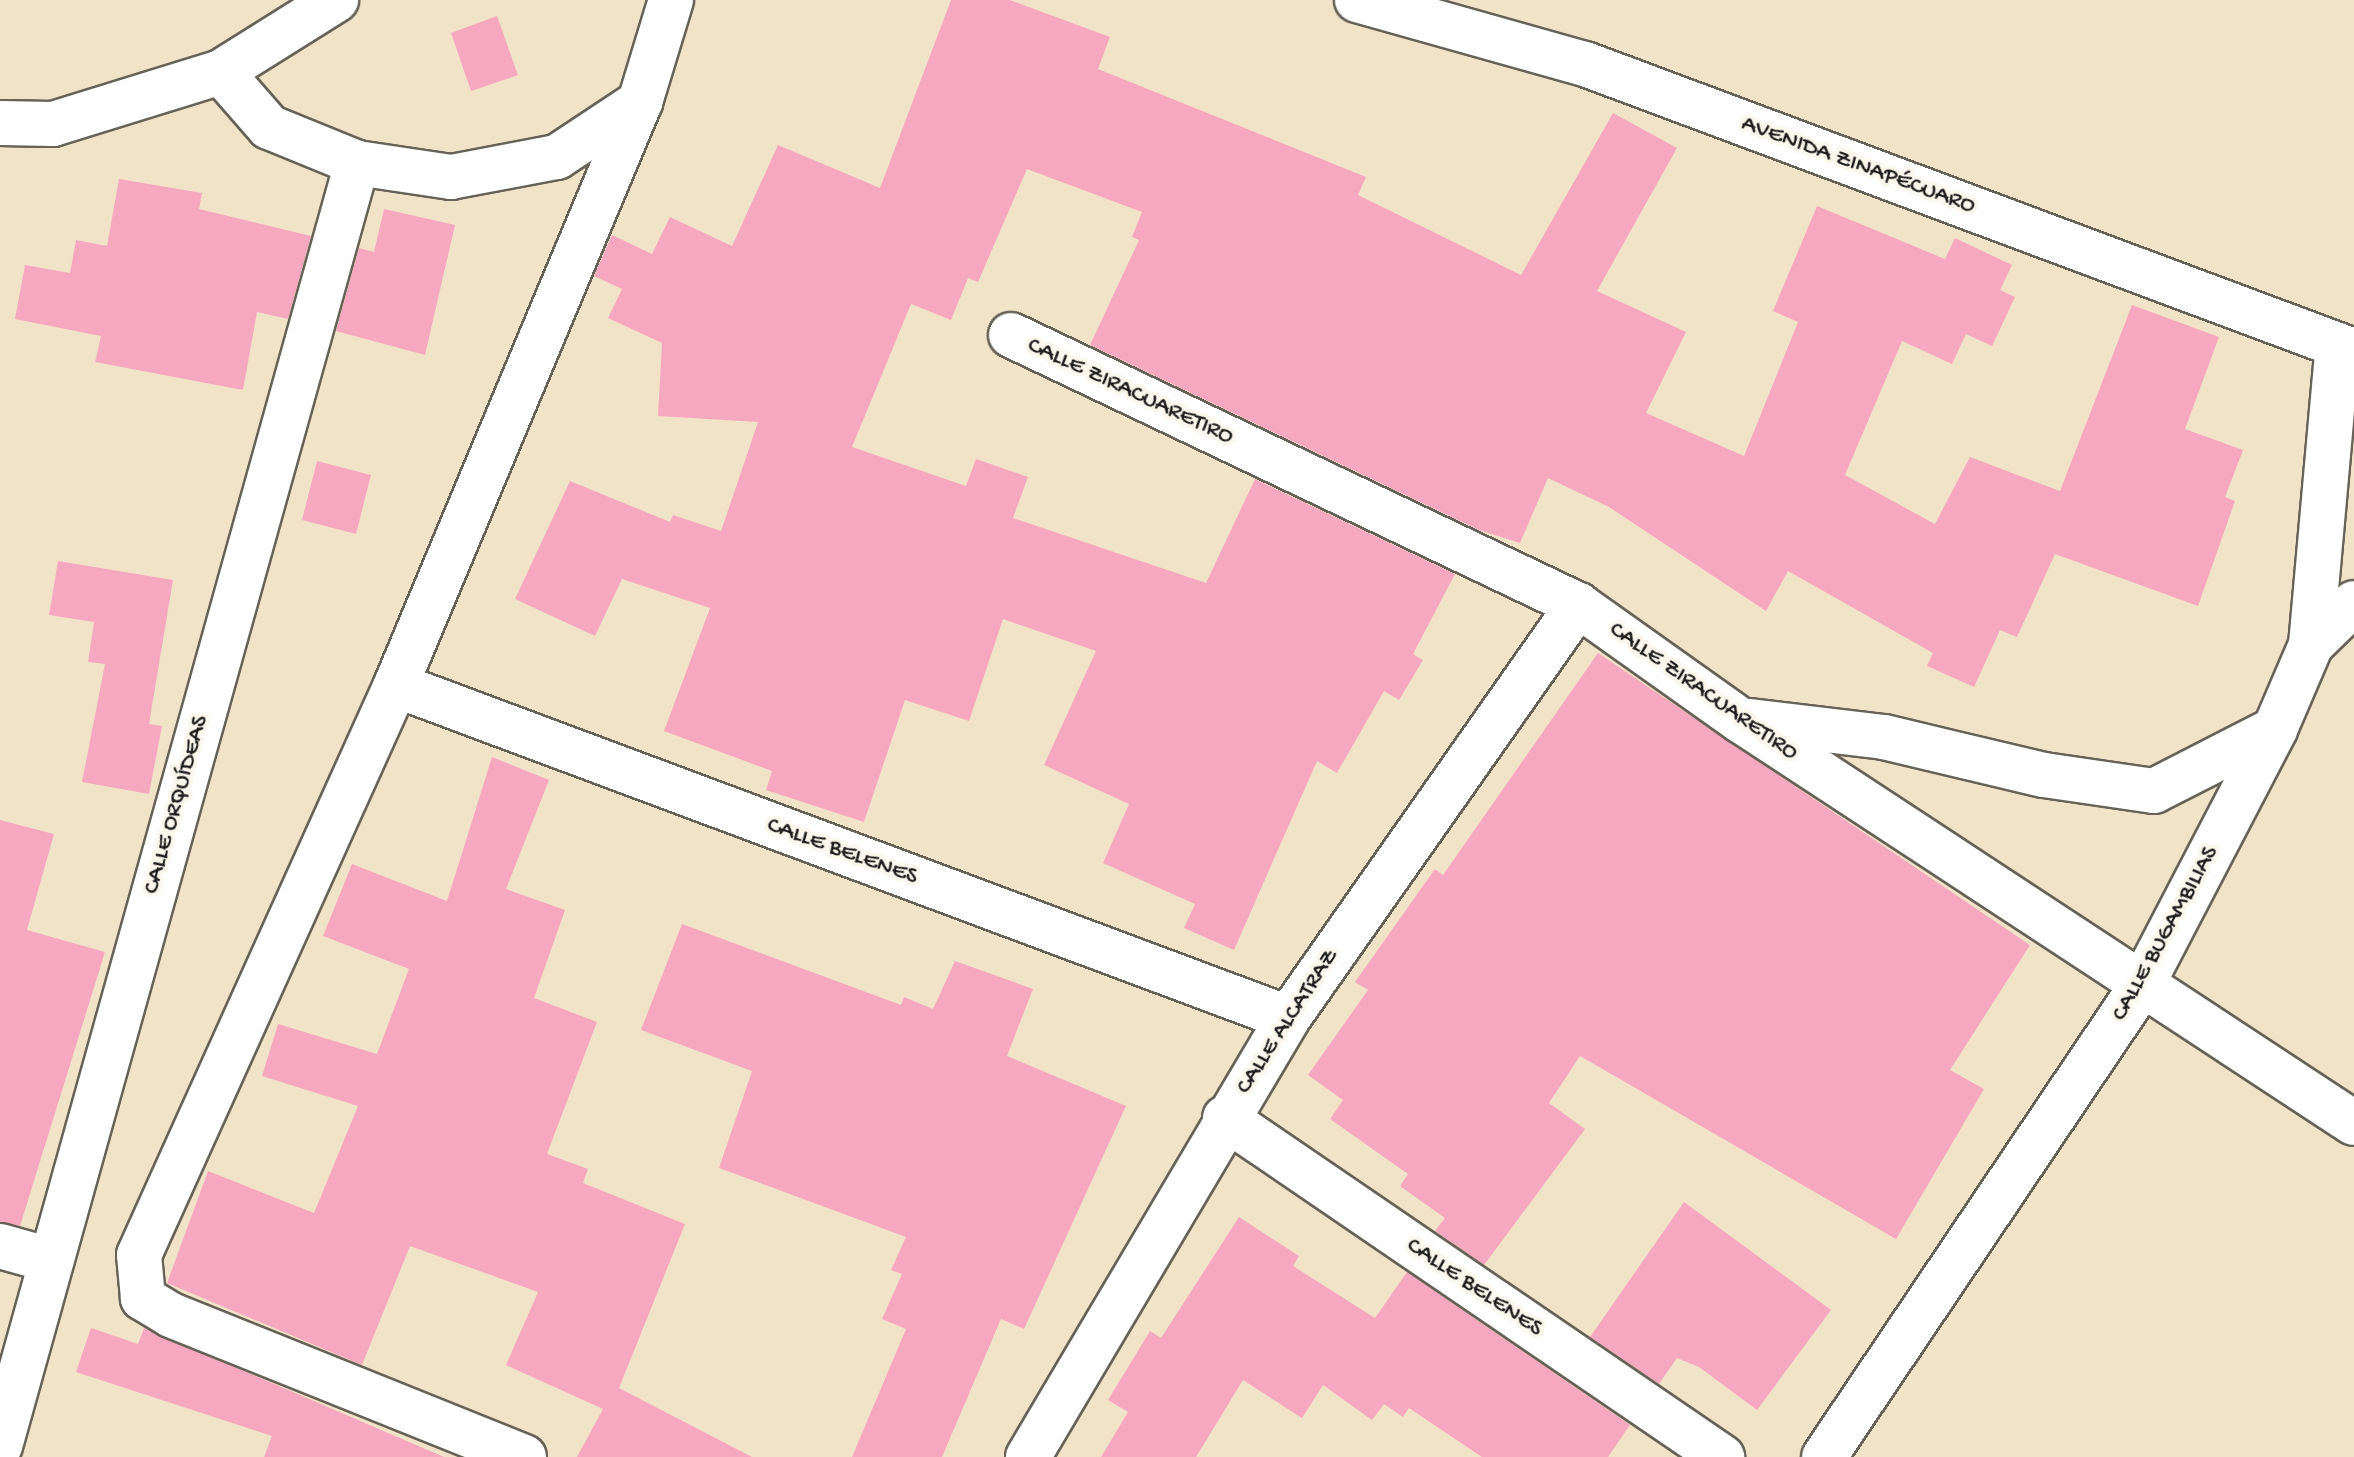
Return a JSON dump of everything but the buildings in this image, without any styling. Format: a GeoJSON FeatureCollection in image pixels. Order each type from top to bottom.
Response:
{"type":"FeatureCollection","features":[{"type":"Feature","properties":{"kind":"street"},"geometry":{"type":"LineString","coordinates":[[0,123],[53,124],[221,72],[336,0]]}},
{"type":"Feature","properties":{"kind":"street"},"geometry":{"type":"LineString","coordinates":[[524,1457],[143,1298],[139,1255],[396,685],[640,102],[671,0]]}},
{"type":"Feature","properties":{"kind":"street","name":"AVENIDA ZINAPÉCUARO"},"geometry":{"type":"LineString","coordinates":[[1357,0],[1585,64],[2346,348]]}},
{"type":"Feature","properties":{"kind":"street"},"geometry":{"type":"LineString","coordinates":[[221,72],[269,127],[357,163],[451,177],[557,157],[640,102]]}},
{"type":"Feature","properties":{"kind":"street","name":"CALLE ORQUÍDEAS"},"geometry":{"type":"LineString","coordinates":[[0,1446],[357,163]]}},
{"type":"Feature","properties":{"kind":"street","name":"CALLE ZIRACUARETIRO"},"geometry":{"type":"LineString","coordinates":[[1011,335],[1578,605],[1740,720],[2354,1123]]}},
{"type":"Feature","properties":{"kind":"street","name":"CALLE BUGAMBILIAS"},"geometry":{"type":"LineString","coordinates":[[1824,1457],[2142,985],[2275,729],[2311,645],[2346,348]]}},
{"type":"Feature","properties":{"kind":"street"},"geometry":{"type":"LineString","coordinates":[[2311,645],[2354,603]]}},
{"type":"Feature","properties":{"kind":"street","name":"CALLE ALCATRAZ"},"geometry":{"type":"LineString","coordinates":[[1028,1457],[1225,1118],[1288,1018],[1578,605]]}},
{"type":"Feature","properties":{"kind":"street","name":"CALLE BELENES"},"geometry":{"type":"LineString","coordinates":[[396,685],[1288,1018]]}},
{"type":"Feature","properties":{"kind":"street"},"geometry":{"type":"LineString","coordinates":[[1740,720],[1884,737],[2044,775],[2154,791],[2275,729]]}},
{"type":"Feature","properties":{"kind":"street","name":"CALLE BELENES"},"geometry":{"type":"LineString","coordinates":[[1225,1118],[1722,1457]]}},
{"type":"Feature","properties":{"kind":"street"},"geometry":{"type":"LineString","coordinates":[[0,1246],[50,1260]]}}]}
